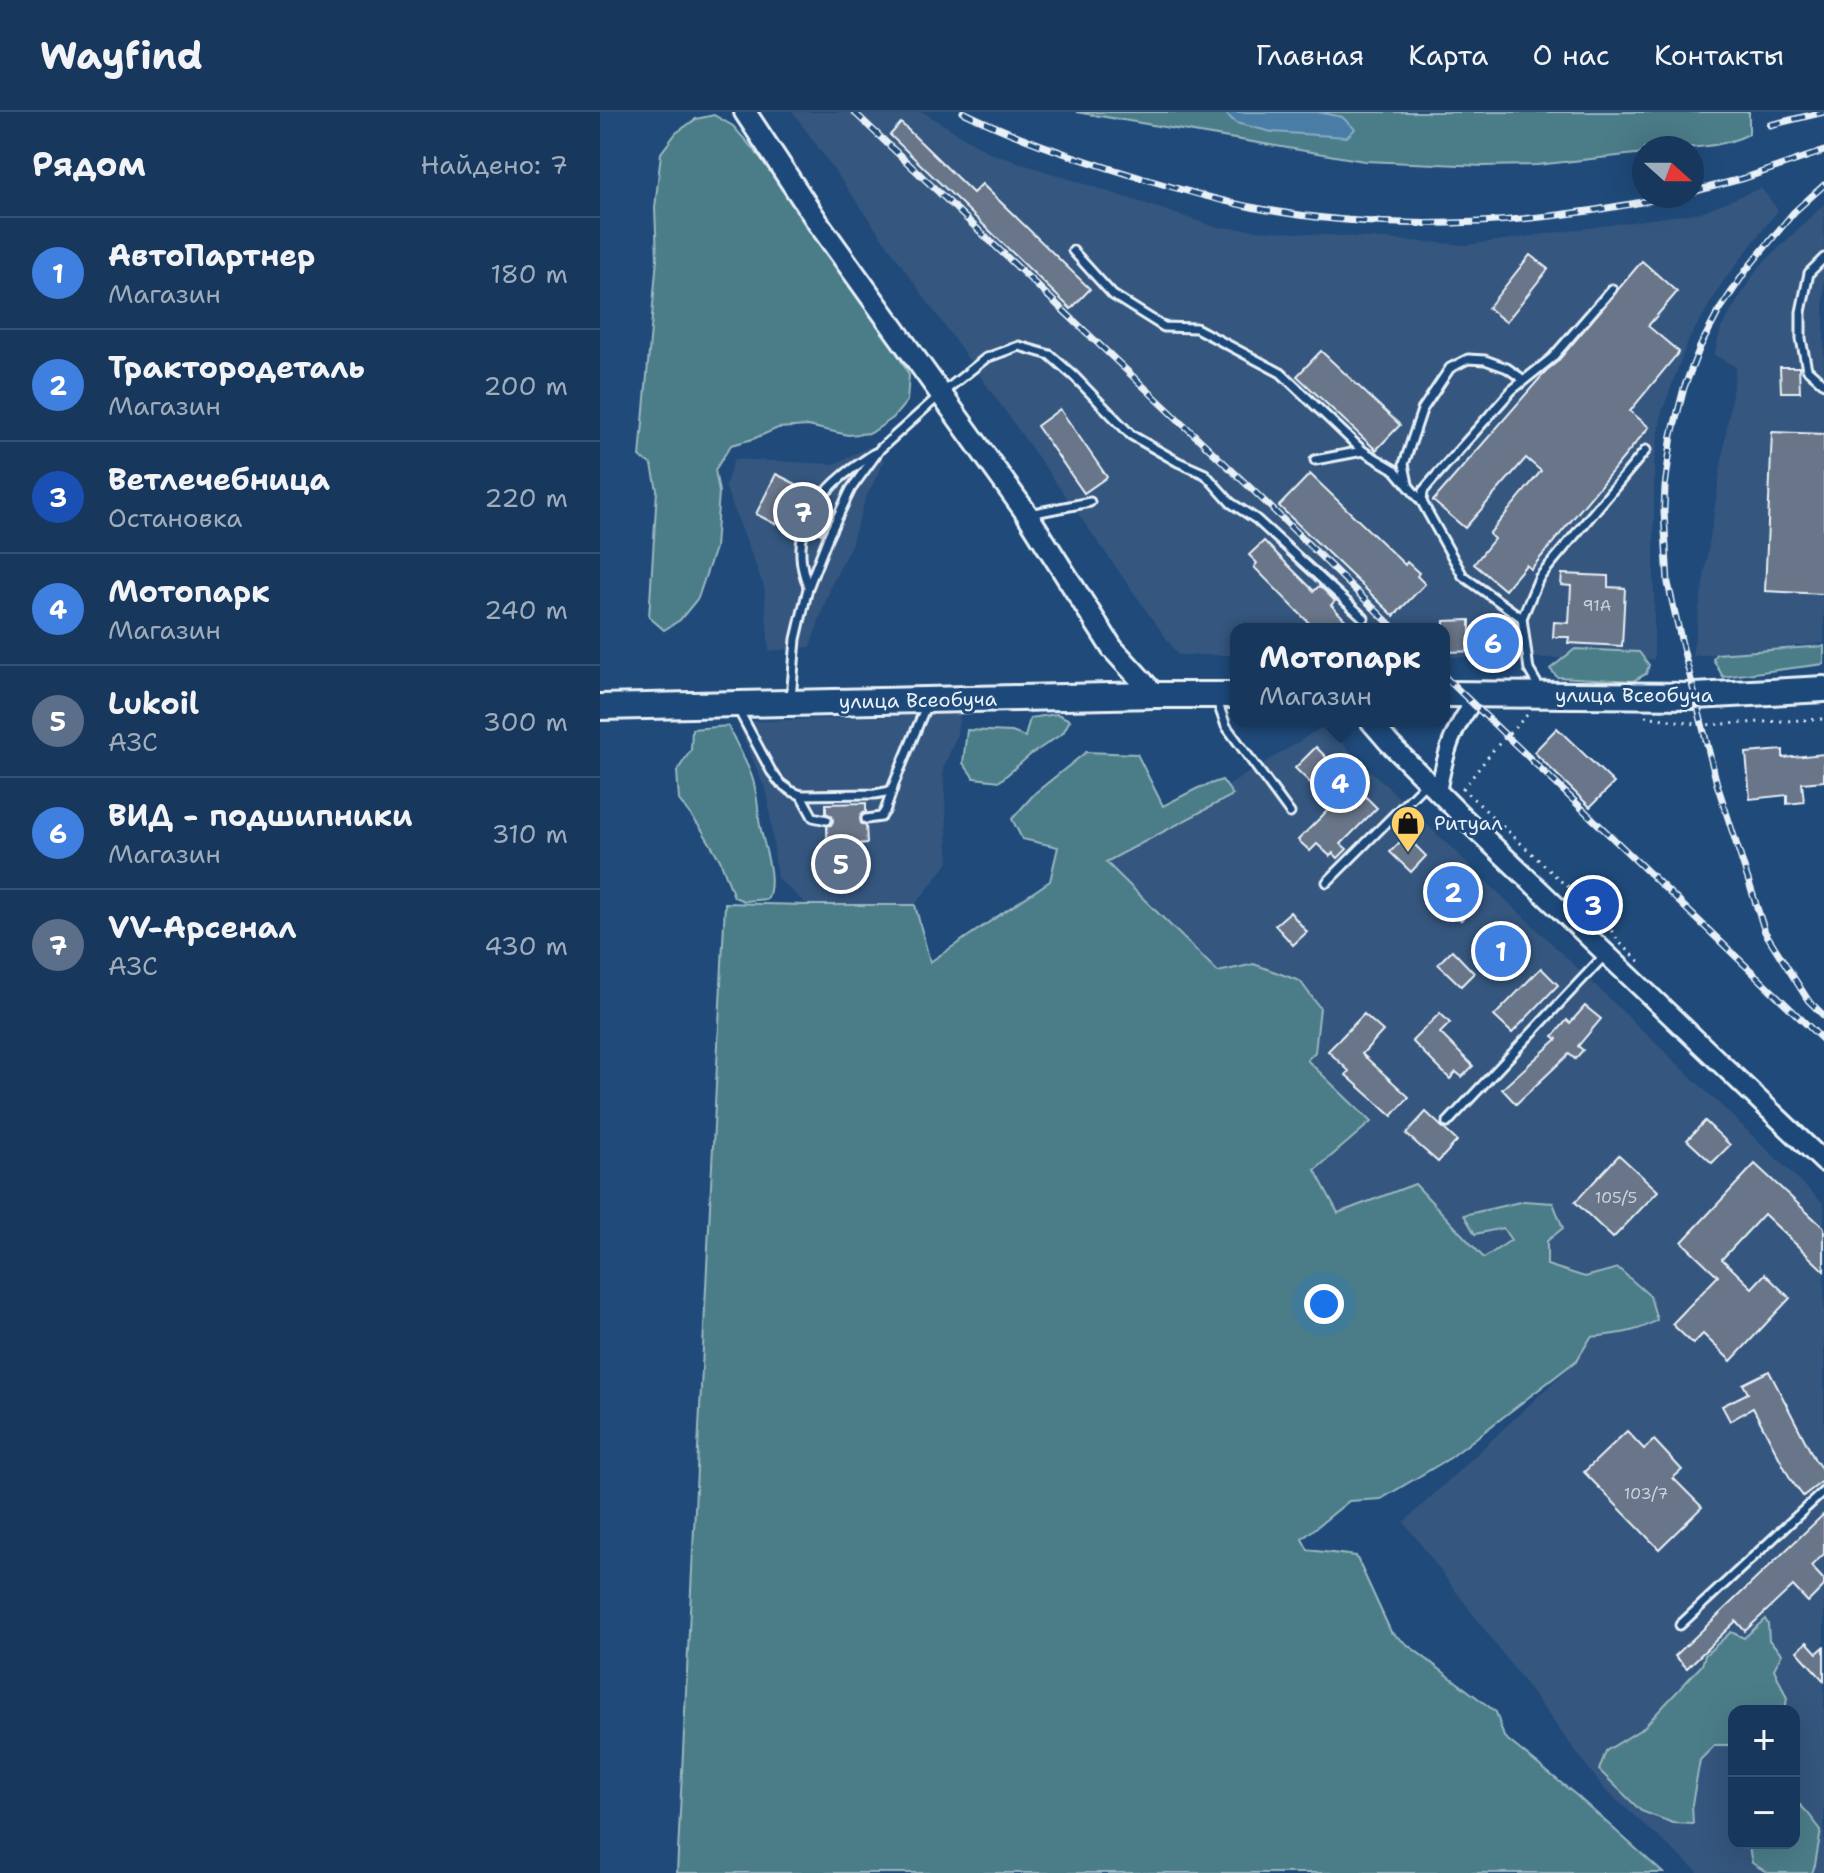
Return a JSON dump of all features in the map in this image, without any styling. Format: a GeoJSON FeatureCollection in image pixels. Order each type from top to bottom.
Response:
{"type":"FeatureCollection","features":[{"type":"Feature","properties":{"kind":"main road"},"geometry":{"type":"LineString","coordinates":[[745,112],[819,224],[1027,514],[1112,648],[1155,695]]}},
{"type":"Feature","properties":{"kind":"main road","name":"улица Всеобуча"},"geometry":{"type":"LineString","coordinates":[[1450,694],[1480,694],[1538,703],[1824,689]]}},
{"type":"Feature","properties":{"kind":"main road","name":"улица Всеобуча"},"geometry":{"type":"LineString","coordinates":[[600,707],[1225,695]]}},
{"type":"Feature","properties":{"kind":"street"},"geometry":{"type":"LineString","coordinates":[[1432,787],[1449,741],[1465,711],[1480,694]]}},
{"type":"Feature","properties":{"kind":"street"},"geometry":{"type":"LineString","coordinates":[[1376,727],[1432,787],[1824,1162]]}},
{"type":"Feature","properties":{"kind":"lane"},"geometry":{"type":"LineString","coordinates":[[1073,251],[1113,295],[1164,327],[1196,328],[1281,373],[1363,451],[1395,470],[1422,502],[1463,576],[1522,618]]}},
{"type":"Feature","properties":{"kind":"lane"},"geometry":{"type":"LineString","coordinates":[[1824,258],[1809,273],[1801,312],[1801,339],[1807,369],[1824,384]]}},
{"type":"Feature","properties":{"kind":"lane"},"geometry":{"type":"LineString","coordinates":[[1422,502],[1423,491],[1512,390],[1552,358],[1612,289]]}},
{"type":"Feature","properties":{"kind":"lane"},"geometry":{"type":"LineString","coordinates":[[818,503],[838,479],[880,449],[986,358],[1019,346],[1050,355],[1131,435],[1205,474],[1231,503],[1256,519],[1364,618]]}},
{"type":"Feature","properties":{"kind":"lane"},"geometry":{"type":"LineString","coordinates":[[1408,485],[1404,464],[1422,410],[1450,368],[1468,359],[1485,360],[1507,368],[1524,380]]}},
{"type":"Feature","properties":{"kind":"lane"},"geometry":{"type":"LineString","coordinates":[[791,702],[796,639],[808,588],[851,489],[880,449]]}},
{"type":"Feature","properties":{"kind":"lane"},"geometry":{"type":"LineString","coordinates":[[1538,703],[1529,670],[1522,618],[1539,578],[1646,450]]}},
{"type":"Feature","properties":{"kind":"lane"},"geometry":{"type":"LineString","coordinates":[[1315,460],[1363,451]]}},
{"type":"Feature","properties":{"kind":"lane"},"geometry":{"type":"LineString","coordinates":[[1027,514],[1090,502]]}},
{"type":"Feature","properties":{"kind":"lane"},"geometry":{"type":"LineString","coordinates":[[805,526],[800,554],[808,588]]}},
{"type":"Feature","properties":{"kind":"lane"},"geometry":{"type":"LineString","coordinates":[[1225,695],[1226,726],[1290,813]]}},
{"type":"Feature","properties":{"kind":"lane"},"geometry":{"type":"LineString","coordinates":[[866,819],[881,817],[885,811],[928,701]]}},
{"type":"Feature","properties":{"kind":"lane"},"geometry":{"type":"LineString","coordinates":[[735,704],[774,776],[784,786],[801,795],[886,793],[893,788]]}},
{"type":"Feature","properties":{"kind":"lane"},"geometry":{"type":"LineString","coordinates":[[1327,882],[1432,787]]}},
{"type":"Feature","properties":{"kind":"lane"},"geometry":{"type":"LineString","coordinates":[[801,795],[813,817],[827,820]]}},
{"type":"Feature","properties":{"kind":"lane"},"geometry":{"type":"LineString","coordinates":[[1447,1123],[1605,954]]}},
{"type":"Feature","properties":{"kind":"lane"},"geometry":{"type":"LineString","coordinates":[[1680,1625],[1824,1491]]}},
{"type":"Feature","properties":{"kind":"path"},"geometry":{"type":"LineString","coordinates":[[1538,703],[1506,736],[1463,789],[1562,882],[1597,909],[1619,942],[1644,965]]}},
{"type":"Feature","properties":{"kind":"path"},"geometry":{"type":"LineString","coordinates":[[1633,714],[1702,725],[1824,719]]}},
{"type":"Feature","properties":{"kind":"shaded area"},"geometry":{"type":"Polygon","coordinates":[[[793,112],[923,112],[990,153],[1216,227],[1468,245],[1701,212],[1761,188],[1778,210],[1723,282],[1688,341],[1662,412],[1654,464],[1654,659],[1450,657],[1450,623],[1230,623],[1230,655],[1178,655],[793,112]]]}},
{"type":"Feature","properties":{"kind":"shaded area"},"geometry":{"type":"Polygon","coordinates":[[[1224,112],[1317,112],[1342,117],[1355,129],[1347,137],[1272,132],[1236,123],[1224,112]]]}},
{"type":"Feature","properties":{"kind":"shaded area"},"geometry":{"type":"Polygon","coordinates":[[[1824,204],[1824,643],[1692,656],[1736,367],[1714,355],[1721,328],[1757,269],[1824,204]]]}},
{"type":"Feature","properties":{"kind":"shaded area"},"geometry":{"type":"Polygon","coordinates":[[[869,447],[884,461],[865,500],[851,545],[831,586],[810,647],[769,651],[764,587],[725,486],[734,459],[834,464],[869,447]]]}},
{"type":"Feature","properties":{"kind":"shaded area"},"geometry":{"type":"Polygon","coordinates":[[[960,714],[956,738],[943,769],[949,862],[915,905],[807,905],[777,878],[768,796],[737,722],[960,714]]]}},
{"type":"Feature","properties":{"kind":"shaded area"},"geometry":{"type":"Polygon","coordinates":[[[1325,727],[1824,1204],[1824,1873],[1699,1873],[1604,1789],[1404,1522],[1577,1360],[1338,1213],[1315,1171],[1371,1122],[1105,862],[1325,727]]]}},
{"type":"Feature","properties":{"kind":"green space"},"geometry":{"type":"Polygon","coordinates":[[[1076,112],[1749,112],[1749,134],[1711,145],[1704,146],[1704,136],[1632,136],[1632,154],[1537,165],[1364,161],[1076,112]]]}},
{"type":"Feature","properties":{"kind":"green space"},"geometry":{"type":"Polygon","coordinates":[[[714,115],[733,126],[781,181],[895,349],[909,375],[907,401],[893,418],[871,433],[848,435],[808,426],[778,428],[731,445],[715,470],[719,492],[715,548],[698,598],[680,620],[664,630],[649,617],[657,490],[652,465],[640,457],[657,258],[655,208],[661,153],[676,133],[696,119],[714,115]]]}},
{"type":"Feature","properties":{"kind":"green space"},"geometry":{"type":"Polygon","coordinates":[[[1824,646],[1824,664],[1723,677],[1713,659],[1716,654],[1824,646]]]}},
{"type":"Feature","properties":{"kind":"green space"},"geometry":{"type":"Polygon","coordinates":[[[1575,649],[1639,652],[1649,665],[1646,674],[1633,681],[1557,677],[1550,669],[1575,649]]]}},
{"type":"Feature","properties":{"kind":"green space"},"geometry":{"type":"Polygon","coordinates":[[[1057,714],[1070,720],[1063,733],[1030,755],[1000,781],[974,778],[963,763],[967,730],[1012,732],[1025,737],[1030,718],[1057,714]]]}},
{"type":"Feature","properties":{"kind":"green space"},"geometry":{"type":"Polygon","coordinates":[[[728,726],[755,788],[770,871],[767,899],[744,901],[734,897],[720,860],[679,800],[677,771],[691,750],[692,729],[728,726]]]}},
{"type":"Feature","properties":{"kind":"green space"},"geometry":{"type":"Polygon","coordinates":[[[1086,752],[1137,754],[1163,806],[1222,780],[1233,795],[1106,862],[1218,972],[1254,964],[1300,981],[1320,1008],[1315,1052],[1307,1060],[1371,1122],[1315,1170],[1338,1213],[1415,1184],[1484,1258],[1511,1240],[1503,1228],[1475,1234],[1464,1215],[1524,1201],[1553,1203],[1563,1228],[1547,1241],[1547,1265],[1585,1277],[1618,1268],[1650,1296],[1657,1320],[1634,1330],[1591,1337],[1577,1360],[1450,1458],[1381,1499],[1349,1501],[1302,1539],[1308,1550],[1356,1556],[1391,1632],[1496,1712],[1504,1737],[1576,1795],[1663,1873],[677,1873],[725,903],[915,905],[930,962],[1050,881],[1058,847],[1022,839],[1012,819],[1035,793],[1086,752]]]}},
{"type":"Feature","properties":{"kind":"green space"},"geometry":{"type":"Polygon","coordinates":[[[1765,1619],[1769,1640],[1782,1654],[1774,1669],[1787,1698],[1786,1705],[1728,1705],[1728,1745],[1715,1745],[1700,1760],[1692,1804],[1693,1824],[1673,1823],[1641,1811],[1599,1770],[1606,1751],[1643,1728],[1702,1665],[1705,1655],[1731,1632],[1744,1638],[1765,1619]]]}},
{"type":"Feature","properties":{"kind":"green space"},"geometry":{"type":"Polygon","coordinates":[[[1800,1805],[1821,1830],[1812,1873],[1768,1873],[1752,1863],[1749,1849],[1800,1849],[1800,1805]]]}},
{"type":"Feature","properties":{"kind":"building"},"geometry":{"type":"Polygon","coordinates":[[[901,123],[973,193],[982,184],[1090,289],[1071,309],[890,135],[901,123]]]}},
{"type":"Feature","properties":{"kind":"building"},"geometry":{"type":"Polygon","coordinates":[[[1530,255],[1548,269],[1506,322],[1488,308],[1530,255]]]}},
{"type":"Feature","properties":{"kind":"building"},"geometry":{"type":"Polygon","coordinates":[[[1642,261],[1677,292],[1648,326],[1679,352],[1630,411],[1649,427],[1531,569],[1526,565],[1505,590],[1474,564],[1494,539],[1489,534],[1541,471],[1526,458],[1465,528],[1433,501],[1642,261]]]}},
{"type":"Feature","properties":{"kind":"building"},"geometry":{"type":"Polygon","coordinates":[[[1321,351],[1400,425],[1376,450],[1297,376],[1321,351]]]}},
{"type":"Feature","properties":{"kind":"building"},"geometry":{"type":"Polygon","coordinates":[[[1780,367],[1799,367],[1800,392],[1781,392],[1780,367]]]}},
{"type":"Feature","properties":{"kind":"building"},"geometry":{"type":"Polygon","coordinates":[[[1060,409],[1107,477],[1084,493],[1037,426],[1060,409]]]}},
{"type":"Feature","properties":{"kind":"building"},"geometry":{"type":"Polygon","coordinates":[[[1772,432],[1824,434],[1824,594],[1765,591],[1772,432]]]}},
{"type":"Feature","properties":{"kind":"building"},"geometry":{"type":"Polygon","coordinates":[[[776,474],[796,484],[793,490],[812,500],[815,509],[824,506],[833,510],[821,534],[811,529],[808,520],[799,523],[781,514],[775,524],[756,514],[776,474]]]}},
{"type":"Feature","properties":{"kind":"building"},"geometry":{"type":"Polygon","coordinates":[[[1310,474],[1405,565],[1407,562],[1419,573],[1417,576],[1425,584],[1394,616],[1279,506],[1310,474]]]}},
{"type":"Feature","properties":{"kind":"building"},"geometry":{"type":"Polygon","coordinates":[[[1264,541],[1314,591],[1319,586],[1324,590],[1335,601],[1331,605],[1348,623],[1309,623],[1254,567],[1257,563],[1249,555],[1264,541]]]}},
{"type":"Feature","properties":{"kind":"building"},"geometry":{"type":"Polygon","coordinates":[[[1562,574],[1608,576],[1608,587],[1625,588],[1622,646],[1568,643],[1569,637],[1553,637],[1554,622],[1569,623],[1571,586],[1561,585],[1562,574]]]}},
{"type":"Feature","properties":{"kind":"building"},"geometry":{"type":"Polygon","coordinates":[[[1470,620],[1470,634],[1517,632],[1519,650],[1450,652],[1450,623],[1444,621],[1470,620]]]}},
{"type":"Feature","properties":{"kind":"building"},"geometry":{"type":"Polygon","coordinates":[[[1557,728],[1614,783],[1590,807],[1534,752],[1557,728]]]}},
{"type":"Feature","properties":{"kind":"building"},"geometry":{"type":"Polygon","coordinates":[[[1316,747],[1377,808],[1341,844],[1347,849],[1338,858],[1333,853],[1330,856],[1317,844],[1310,851],[1298,840],[1333,805],[1295,768],[1316,747]]]}},
{"type":"Feature","properties":{"kind":"building"},"geometry":{"type":"Polygon","coordinates":[[[1783,750],[1783,758],[1824,754],[1824,781],[1802,783],[1804,802],[1787,804],[1787,795],[1750,799],[1746,753],[1783,750]]]}},
{"type":"Feature","properties":{"kind":"building"},"geometry":{"type":"Polygon","coordinates":[[[866,803],[866,812],[861,814],[860,819],[861,824],[866,825],[867,843],[857,844],[855,872],[828,874],[827,826],[833,821],[832,816],[826,813],[826,804],[866,803]]]}},
{"type":"Feature","properties":{"kind":"building","name":"Ритуал"},"geometry":{"type":"Polygon","coordinates":[[[1406,836],[1426,856],[1411,872],[1390,852],[1406,836]]]}},
{"type":"Feature","properties":{"kind":"building"},"geometry":{"type":"Polygon","coordinates":[[[1456,888],[1474,905],[1461,920],[1443,903],[1456,888]]]}},
{"type":"Feature","properties":{"kind":"building"},"geometry":{"type":"Polygon","coordinates":[[[1290,912],[1307,932],[1293,945],[1275,925],[1290,912]]]}},
{"type":"Feature","properties":{"kind":"building"},"geometry":{"type":"Polygon","coordinates":[[[1505,932],[1520,945],[1497,971],[1482,958],[1505,932]]]}},
{"type":"Feature","properties":{"kind":"building"},"geometry":{"type":"Polygon","coordinates":[[[1452,950],[1474,973],[1461,986],[1438,964],[1452,950]]]}},
{"type":"Feature","properties":{"kind":"building"},"geometry":{"type":"Polygon","coordinates":[[[1541,968],[1558,985],[1512,1033],[1494,1016],[1541,968]]]}},
{"type":"Feature","properties":{"kind":"building"},"geometry":{"type":"Polygon","coordinates":[[[1585,1006],[1601,1019],[1578,1046],[1583,1050],[1575,1059],[1569,1054],[1516,1104],[1502,1089],[1557,1039],[1553,1036],[1585,1006]]]}},
{"type":"Feature","properties":{"kind":"building"},"geometry":{"type":"Polygon","coordinates":[[[1440,1013],[1450,1023],[1440,1033],[1473,1066],[1462,1077],[1456,1072],[1450,1079],[1412,1041],[1440,1013]]]}},
{"type":"Feature","properties":{"kind":"building"},"geometry":{"type":"Polygon","coordinates":[[[1364,1014],[1383,1031],[1362,1054],[1409,1097],[1392,1116],[1346,1075],[1349,1071],[1328,1051],[1364,1014]]]}},
{"type":"Feature","properties":{"kind":"building"},"geometry":{"type":"Polygon","coordinates":[[[1426,1112],[1457,1141],[1438,1162],[1406,1134],[1426,1112]]]}},
{"type":"Feature","properties":{"kind":"building"},"geometry":{"type":"Polygon","coordinates":[[[1705,1121],[1730,1145],[1712,1163],[1687,1140],[1705,1121]]]}},
{"type":"Feature","properties":{"kind":"building"},"geometry":{"type":"Polygon","coordinates":[[[1619,1155],[1658,1191],[1613,1238],[1575,1202],[1619,1155]]]}},
{"type":"Feature","properties":{"kind":"building"},"geometry":{"type":"Polygon","coordinates":[[[1755,1164],[1824,1228],[1824,1271],[1764,1214],[1722,1259],[1752,1288],[1765,1274],[1790,1298],[1731,1361],[1703,1334],[1693,1344],[1672,1324],[1718,1276],[1682,1242],[1755,1164]]]}},
{"type":"Feature","properties":{"kind":"building"},"geometry":{"type":"Polygon","coordinates":[[[1769,1371],[1824,1472],[1824,1480],[1803,1496],[1791,1480],[1753,1408],[1730,1421],[1722,1406],[1748,1393],[1743,1384],[1769,1371]]]}},
{"type":"Feature","properties":{"kind":"building"},"geometry":{"type":"Polygon","coordinates":[[[1627,1431],[1644,1449],[1654,1440],[1682,1470],[1673,1478],[1702,1507],[1659,1549],[1584,1472],[1627,1431]]]}},
{"type":"Feature","properties":{"kind":"building"},"geometry":{"type":"Polygon","coordinates":[[[1824,1514],[1824,1554],[1811,1566],[1824,1580],[1824,1586],[1808,1602],[1793,1586],[1745,1631],[1736,1621],[1687,1668],[1675,1656],[1824,1514]]]}},
{"type":"Feature","properties":{"kind":"building"},"geometry":{"type":"Polygon","coordinates":[[[1807,1642],[1817,1653],[1824,1647],[1824,1681],[1797,1651],[1807,1642]]]}},
{"type":"Feature","properties":{"kind":"railway"},"geometry":{"type":"LineString","coordinates":[[854,112],[1389,623]]}},
{"type":"Feature","properties":{"kind":"railway"},"geometry":{"type":"LineString","coordinates":[[963,112],[1030,141],[1122,172],[1228,202],[1308,216],[1360,221],[1465,223],[1569,214],[1632,204]]}},
{"type":"Feature","properties":{"kind":"railway"},"geometry":{"type":"LineString","coordinates":[[1770,125],[1824,112]]}},
{"type":"Feature","properties":{"kind":"railway"},"geometry":{"type":"LineString","coordinates":[[1704,189],[1824,151]]}},
{"type":"Feature","properties":{"kind":"railway"},"geometry":{"type":"LineString","coordinates":[[1824,185],[1794,212],[1747,269],[1700,347],[1684,388],[1672,435],[1664,511],[1668,583],[1717,784],[1765,932],[1808,1000],[1824,1016]]}},
{"type":"Feature","properties":{"kind":"railway"},"geometry":{"type":"LineString","coordinates":[[1450,682],[1824,1041]]}},
{"type":"Feature","properties":{"kind":"place","name":"VV-Арсенал"},"geometry":{"type":"Point","coordinates":[803,512]}},
{"type":"Feature","properties":{"kind":"place","name":"ВИД - подшипники"},"geometry":{"type":"Point","coordinates":[1493,643]}},
{"type":"Feature","properties":{"kind":"place","name":"Мотопарк"},"geometry":{"type":"Point","coordinates":[1340,783]}},
{"type":"Feature","properties":{"kind":"place","name":"Ритуал"},"geometry":{"type":"Point","coordinates":[1408,854]}},
{"type":"Feature","properties":{"kind":"place","name":"Lukoil"},"geometry":{"type":"Point","coordinates":[841,864]}},
{"type":"Feature","properties":{"kind":"place","name":"Трактородеталь"},"geometry":{"type":"Point","coordinates":[1453,892]}},
{"type":"Feature","properties":{"kind":"place","name":"Ветлечебница"},"geometry":{"type":"Point","coordinates":[1593,905]}},
{"type":"Feature","properties":{"kind":"place","name":"АвтоПартнер"},"geometry":{"type":"Point","coordinates":[1501,951]}}]}
